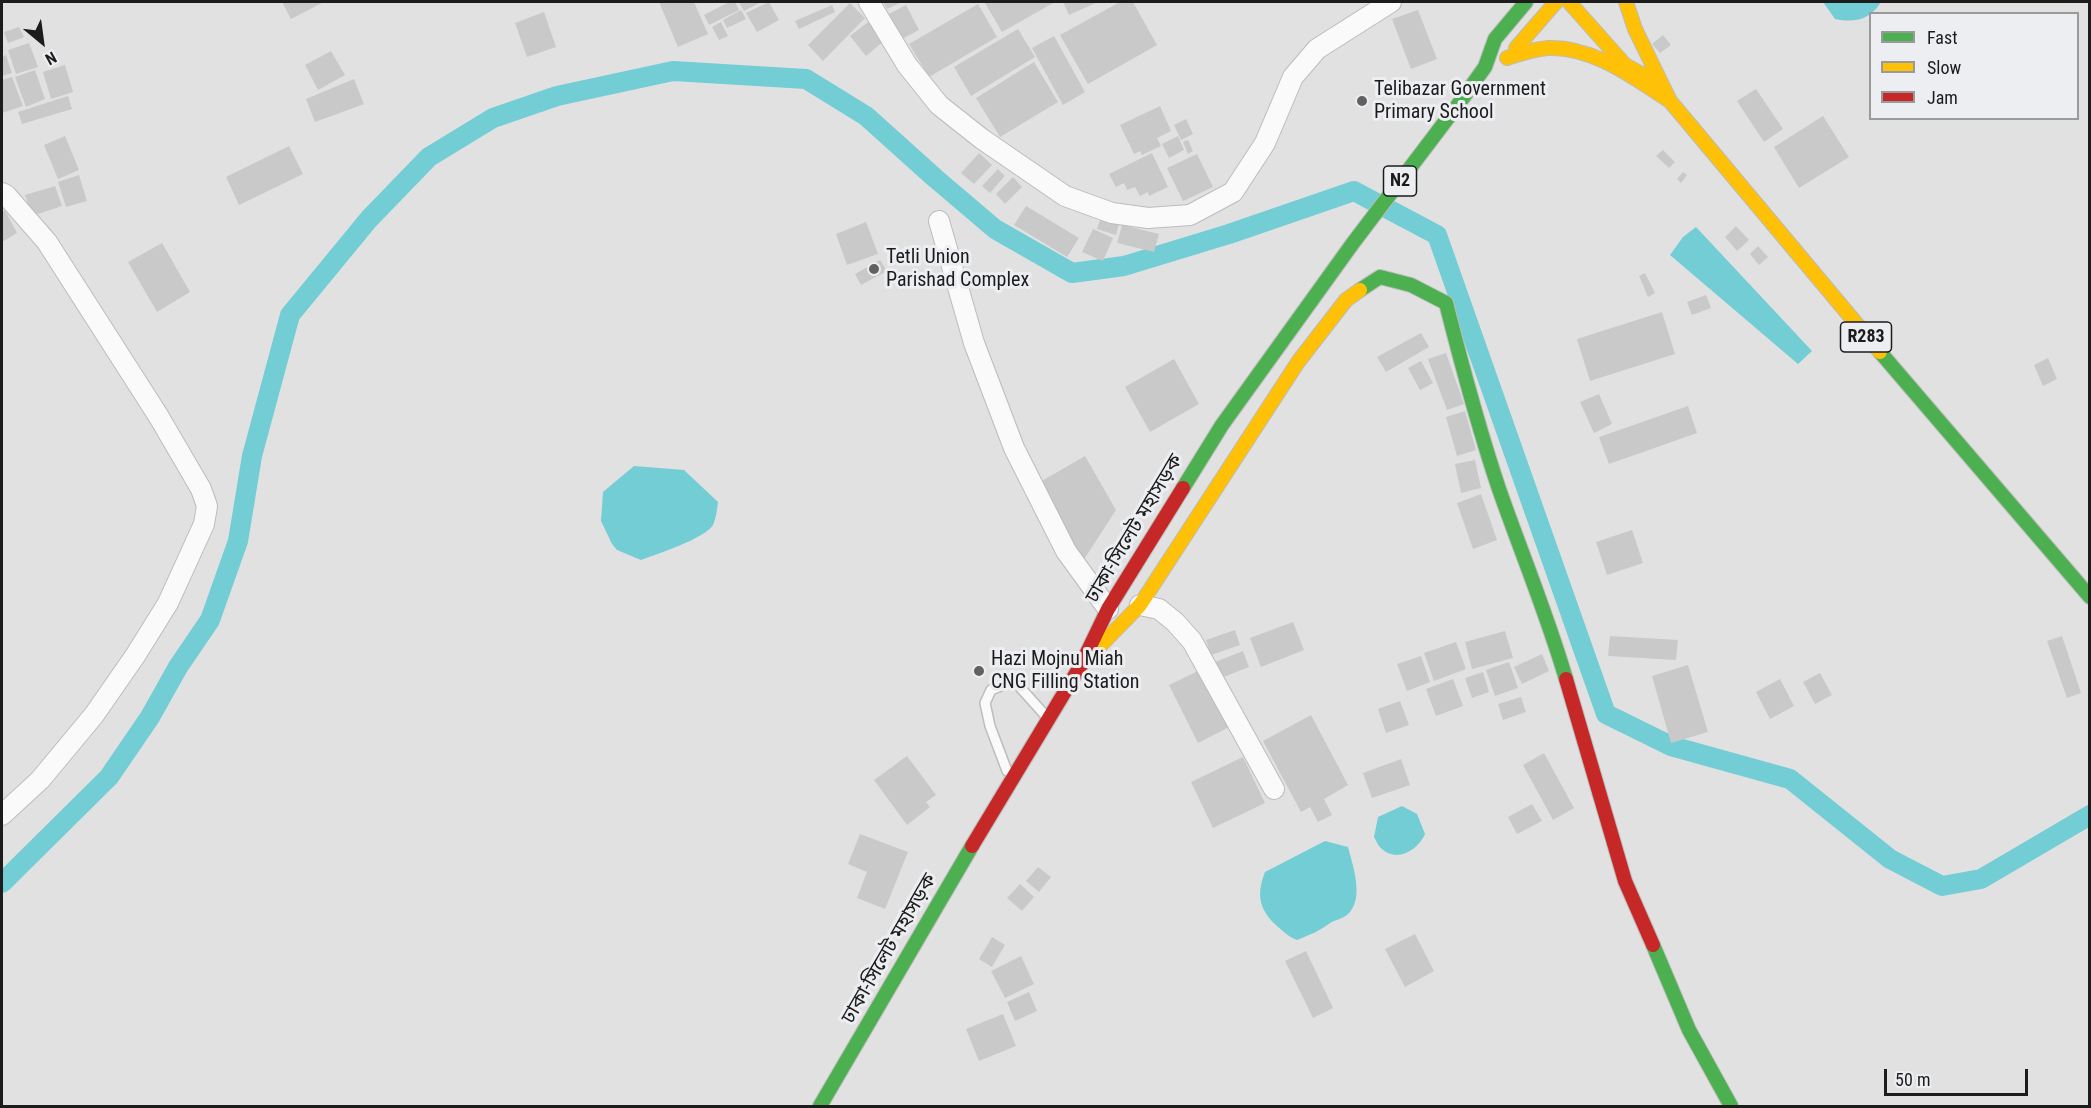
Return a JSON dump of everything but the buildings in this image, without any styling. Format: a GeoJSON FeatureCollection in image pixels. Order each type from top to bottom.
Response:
{"type":"FeatureCollection","features":[{"type":"Feature","properties":{"kind":"main road","name":"ঢাকা-সিলেট মহাসড়ক"},"geometry":{"type":"LineString","coordinates":[[820,1107],[1011,780],[1081,665],[1108,609],[1222,425],[1341,260],[1485,68],[1495,39],[1526,2]]}},
{"type":"Feature","properties":{"kind":"main road"},"geometry":{"type":"LineString","coordinates":[[1485,68],[1507,58],[1556,2]]}},
{"type":"Feature","properties":{"kind":"main road","name":"R283"},"geometry":{"type":"LineString","coordinates":[[1569,2],[1625,65],[1645,76],[1670,101],[1823,286],[2090,597]]}},
{"type":"Feature","properties":{"kind":"main road","name":"R283"},"geometry":{"type":"LineString","coordinates":[[1626,2],[1635,29],[1670,101]]}},
{"type":"Feature","properties":{"kind":"main road","name":"R283"},"geometry":{"type":"LineString","coordinates":[[1624,38],[1637,54],[1645,76]]}},
{"type":"Feature","properties":{"kind":"main road","name":"R283"},"geometry":{"type":"LineString","coordinates":[[1507,58],[1551,47],[1578,51],[1606,64],[1670,101]]}},
{"type":"Feature","properties":{"kind":"main road"},"geometry":{"type":"LineString","coordinates":[[1081,665],[1140,605],[1257,423],[1346,300],[1380,277],[1411,285],[1446,303],[1471,402],[1499,489],[1552,632],[1626,881],[1689,1030],[1731,1107]]}},
{"type":"Feature","properties":{"kind":"street"},"geometry":{"type":"LineString","coordinates":[[869,2],[907,65],[939,105],[982,139],[1065,196],[1112,213],[1148,218],[1190,214],[1233,192],[1264,143],[1293,77],[1317,49],[1391,2]]}},
{"type":"Feature","properties":{"kind":"street"},"geometry":{"type":"LineString","coordinates":[[2,193],[47,242],[159,417],[201,489],[207,506],[204,524],[168,603],[135,656],[94,715],[40,780],[2,815]]}},
{"type":"Feature","properties":{"kind":"street"},"geometry":{"type":"LineString","coordinates":[[939,221],[974,343],[1014,448],[1066,551],[1108,609]]}},
{"type":"Feature","properties":{"kind":"street"},"geometry":{"type":"LineString","coordinates":[[1140,605],[1159,609],[1192,640],[1274,789]]}},
{"type":"Feature","properties":{"kind":"lane"},"geometry":{"type":"LineString","coordinates":[[1011,780],[990,726],[985,703],[991,690],[1010,682],[1018,685],[1048,718]]}},
{"type":"Feature","properties":{"kind":"water"},"geometry":{"type":"Polygon","coordinates":[[[1823,2],[1881,2],[1873,12],[1869,12],[1869,15],[1861,19],[1849,21],[1835,19],[1823,2]]]}},
{"type":"Feature","properties":{"kind":"water"},"geometry":{"type":"Polygon","coordinates":[[[1696,227],[1812,351],[1798,364],[1670,255],[1683,237],[1696,227]]]}},
{"type":"Feature","properties":{"kind":"water"},"geometry":{"type":"Polygon","coordinates":[[[634,466],[684,470],[718,502],[713,525],[690,541],[641,560],[617,550],[601,521],[603,492],[634,466]]]}},
{"type":"Feature","properties":{"kind":"water"},"geometry":{"type":"Polygon","coordinates":[[[1402,806],[1417,814],[1425,834],[1412,849],[1400,855],[1394,855],[1382,849],[1374,837],[1378,817],[1402,806]]]}},
{"type":"Feature","properties":{"kind":"water"},"geometry":{"type":"Polygon","coordinates":[[[1325,841],[1348,847],[1356,882],[1355,901],[1347,915],[1297,940],[1282,931],[1263,908],[1260,895],[1262,880],[1265,872],[1325,841]]]}},
{"type":"Feature","properties":{"kind":"waterway"},"geometry":{"type":"LineString","coordinates":[[2,883],[109,777],[150,717],[178,667],[210,620],[238,541],[252,456],[290,315],[369,219],[429,157],[493,118],[557,96],[673,71],[806,79],[866,116],[995,229],[1072,273],[1124,266],[1229,234],[1354,191],[1437,235],[1606,714],[1671,746],[1790,779],[1890,859],[1942,886],[1981,879],[2090,815]]}},
{"type":"Feature","properties":{"kind":"traffic: fast"},"geometry":{"type":"LineString","coordinates":[[1183,488],[1222,425],[1353,243],[1460,102],[1485,67],[1495,39],[1526,2]]}},
{"type":"Feature","properties":{"kind":"traffic: fast"},"geometry":{"type":"LineString","coordinates":[[1360,290],[1380,277],[1411,285],[1446,303],[1491,466],[1566,679]]}},
{"type":"Feature","properties":{"kind":"traffic: fast"},"geometry":{"type":"LineString","coordinates":[[1880,352],[2090,597]]}},
{"type":"Feature","properties":{"kind":"traffic: fast"},"geometry":{"type":"LineString","coordinates":[[820,1106],[972,846]]}},
{"type":"Feature","properties":{"kind":"traffic: fast"},"geometry":{"type":"LineString","coordinates":[[1653,945],[1689,1030],[1731,1106]]}},
{"type":"Feature","properties":{"kind":"traffic: slow"},"geometry":{"type":"LineString","coordinates":[[1516,48],[1556,2]]}},
{"type":"Feature","properties":{"kind":"traffic: slow"},"geometry":{"type":"LineString","coordinates":[[1569,2],[1625,65],[1645,76],[1670,101],[1880,352]]}},
{"type":"Feature","properties":{"kind":"traffic: slow"},"geometry":{"type":"LineString","coordinates":[[1626,2],[1635,29],[1670,101]]}},
{"type":"Feature","properties":{"kind":"traffic: slow"},"geometry":{"type":"LineString","coordinates":[[1507,58],[1548,48],[1581,52],[1612,65],[1670,101]]}},
{"type":"Feature","properties":{"kind":"traffic: slow"},"geometry":{"type":"LineString","coordinates":[[1091,655],[1140,605],[1298,362],[1346,300],[1360,290]]}},
{"type":"Feature","properties":{"kind":"traffic: jam"},"geometry":{"type":"LineString","coordinates":[[972,846],[1081,665],[1108,609],[1183,488]]}},
{"type":"Feature","properties":{"kind":"traffic: jam"},"geometry":{"type":"LineString","coordinates":[[1566,679],[1625,881],[1653,945]]}},
{"type":"Feature","properties":{"kind":"place","name":"Telibazar Government Primary School"},"geometry":{"type":"Point","coordinates":[1362,101]}},
{"type":"Feature","properties":{"kind":"place","name":"Tetli Union Parishad Complex"},"geometry":{"type":"Point","coordinates":[874,269]}},
{"type":"Feature","properties":{"kind":"place","name":"Hazi Mojnu Miah CNG Filling Station"},"geometry":{"type":"Point","coordinates":[979,671]}}]}
